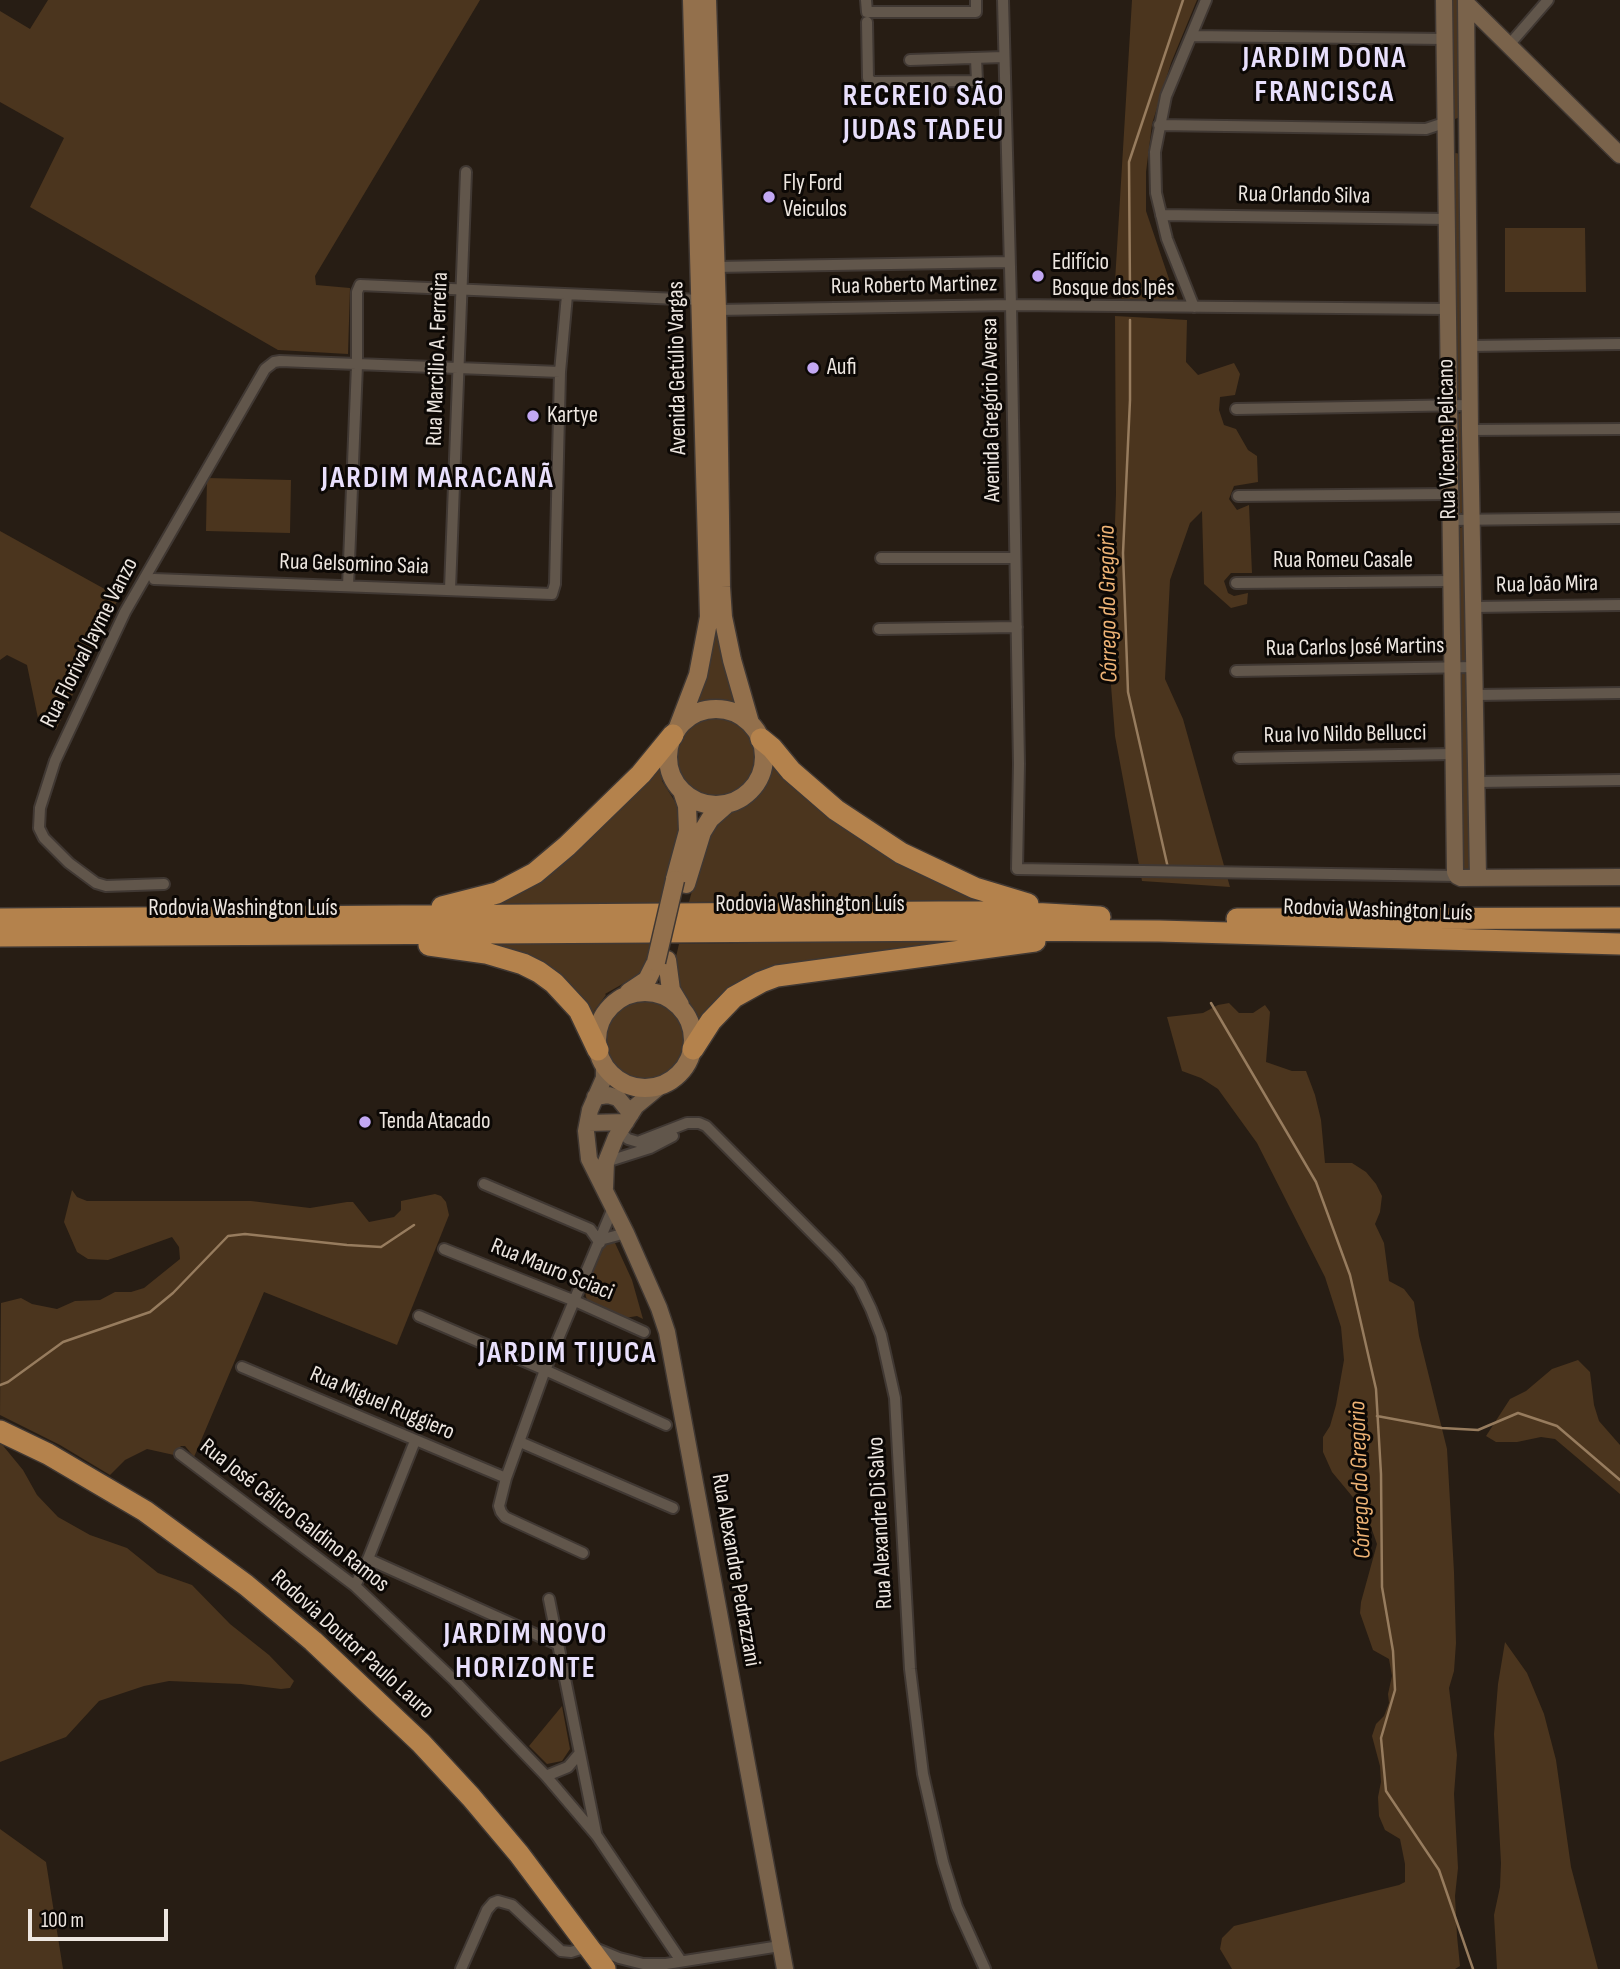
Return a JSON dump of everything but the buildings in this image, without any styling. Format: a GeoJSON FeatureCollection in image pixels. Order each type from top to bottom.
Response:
{"type":"FeatureCollection","features":[{"type":"Feature","properties":{"kind":"highway"},"geometry":{"type":"LineString","coordinates":[[755,731],[791,771],[836,810],[877,839],[920,864],[1016,902],[1095,917]]}},
{"type":"Feature","properties":{"kind":"highway"},"geometry":{"type":"LineString","coordinates":[[332,926],[449,907],[517,884],[551,861],[567,846],[641,774],[675,732]]}},
{"type":"Feature","properties":{"kind":"highway","name":"Rodovia Washington Luís"},"geometry":{"type":"LineString","coordinates":[[0,936],[939,912],[1199,919],[1620,918]]}},
{"type":"Feature","properties":{"kind":"highway"},"geometry":{"type":"LineString","coordinates":[[0,913],[94,918]]}},
{"type":"Feature","properties":{"kind":"highway","name":"Rodovia Washington Luís"},"geometry":{"type":"LineString","coordinates":[[0,919],[94,918],[332,926],[1159,931],[1620,944]]}},
{"type":"Feature","properties":{"kind":"highway"},"geometry":{"type":"LineString","coordinates":[[332,926],[486,953],[523,964],[554,983],[568,996],[579,1010],[601,1058]]}},
{"type":"Feature","properties":{"kind":"highway"},"geometry":{"type":"LineString","coordinates":[[693,1049],[711,1021],[734,997],[777,976],[1059,938],[1159,931]]}},
{"type":"Feature","properties":{"kind":"highway","name":"Rodovia Doutor Paulo Lauro"},"geometry":{"type":"LineString","coordinates":[[0,1431],[48,1454],[145,1511],[246,1586],[313,1641],[421,1743],[471,1797],[519,1854],[606,1969]]}},
{"type":"Feature","properties":{"kind":"main road","name":"Avenida Getúlio Vargas"},"geometry":{"type":"LineString","coordinates":[[675,732],[698,675],[709,617],[692,0]]}},
{"type":"Feature","properties":{"kind":"main road","name":"Avenida Getúlio Vargas"},"geometry":{"type":"LineString","coordinates":[[707,0],[723,617],[732,660],[755,731]]}},
{"type":"Feature","properties":{"kind":"main road"},"geometry":{"type":"LineString","coordinates":[[720,709],[736,713],[755,731],[764,756],[762,772],[743,798],[727,804],[711,805],[695,800],[682,791],[673,779],[669,750],[675,732],[688,718],[703,711],[720,709]]}},
{"type":"Feature","properties":{"kind":"main road"},"geometry":{"type":"LineString","coordinates":[[662,961],[671,989],[691,1028],[693,1049],[681,1073],[671,1081],[659,1087],[644,1089],[628,1086],[614,1078],[601,1058],[599,1026],[604,1014],[647,980],[662,961],[681,882],[688,831],[687,806],[682,791]]}},
{"type":"Feature","properties":{"kind":"main road"},"geometry":{"type":"LineString","coordinates":[[681,882],[702,832],[710,819],[727,804]]}},
{"type":"Feature","properties":{"kind":"main road"},"geometry":{"type":"LineString","coordinates":[[621,998],[637,992],[653,992],[669,998],[682,1008]]}},
{"type":"Feature","properties":{"kind":"street"},"geometry":{"type":"LineString","coordinates":[[866,0],[866,12],[976,12],[976,0]]}},
{"type":"Feature","properties":{"kind":"street","name":"Avenida Gregório Aversa"},"geometry":{"type":"LineString","coordinates":[[1003,0],[1017,627],[1020,819],[1017,869],[1457,876]]}},
{"type":"Feature","properties":{"kind":"street"},"geometry":{"type":"LineString","coordinates":[[1194,307],[1174,263],[1161,215],[1156,193],[1155,152],[1166,96],[1206,0]]}},
{"type":"Feature","properties":{"kind":"street","name":"Rua Vicente Pelicano"},"geometry":{"type":"LineString","coordinates":[[1444,0],[1452,754],[1457,876]]}},
{"type":"Feature","properties":{"kind":"street"},"geometry":{"type":"LineString","coordinates":[[1509,45],[1548,0]]}},
{"type":"Feature","properties":{"kind":"street"},"geometry":{"type":"LineString","coordinates":[[1466,2],[1620,155]]}},
{"type":"Feature","properties":{"kind":"street","name":"Rua Vicente Pelicano"},"geometry":{"type":"LineString","coordinates":[[1466,2],[1478,877]]}},
{"type":"Feature","properties":{"kind":"street"},"geometry":{"type":"LineString","coordinates":[[867,22],[868,78],[872,82],[977,81],[976,58]]}},
{"type":"Feature","properties":{"kind":"street"},"geometry":{"type":"LineString","coordinates":[[1191,36],[1445,39]]}},
{"type":"Feature","properties":{"kind":"street"},"geometry":{"type":"LineString","coordinates":[[910,60],[1004,57]]}},
{"type":"Feature","properties":{"kind":"street"},"geometry":{"type":"LineString","coordinates":[[1160,125],[1426,129],[1447,122],[1469,121]]}},
{"type":"Feature","properties":{"kind":"street"},"geometry":{"type":"LineString","coordinates":[[1426,129],[1447,143],[1469,142]]}},
{"type":"Feature","properties":{"kind":"street","name":"Rua Marcilio A. Ferreira"},"geometry":{"type":"LineString","coordinates":[[450,589],[466,172]]}},
{"type":"Feature","properties":{"kind":"street","name":"Rua Orlando Silva"},"geometry":{"type":"LineString","coordinates":[[1161,215],[1447,219]]}},
{"type":"Feature","properties":{"kind":"street"},"geometry":{"type":"LineString","coordinates":[[715,267],[1009,262]]}},
{"type":"Feature","properties":{"kind":"street"},"geometry":{"type":"LineString","coordinates":[[348,586],[359,285],[701,300]]}},
{"type":"Feature","properties":{"kind":"street"},"geometry":{"type":"LineString","coordinates":[[357,365],[560,372],[567,295]]}},
{"type":"Feature","properties":{"kind":"street","name":"Rua Roberto Martinez"},"geometry":{"type":"LineString","coordinates":[[717,310],[1011,305],[1448,309]]}},
{"type":"Feature","properties":{"kind":"street"},"geometry":{"type":"LineString","coordinates":[[1469,346],[1620,344]]}},
{"type":"Feature","properties":{"kind":"street","name":"Rua Florival Jayme Vanzo"},"geometry":{"type":"LineString","coordinates":[[164,884],[106,886],[96,883],[69,863],[44,838],[39,828],[40,808],[55,761],[125,612],[265,369],[280,361],[357,365]]}},
{"type":"Feature","properties":{"kind":"street","name":"Rua Gelsomino Saia"},"geometry":{"type":"LineString","coordinates":[[155,579],[552,594],[555,584],[560,372]]}},
{"type":"Feature","properties":{"kind":"street"},"geometry":{"type":"LineString","coordinates":[[1236,409],[1470,405]]}},
{"type":"Feature","properties":{"kind":"street"},"geometry":{"type":"LineString","coordinates":[[1470,430],[1620,429]]}},
{"type":"Feature","properties":{"kind":"street"},"geometry":{"type":"LineString","coordinates":[[1238,496],[1450,494]]}},
{"type":"Feature","properties":{"kind":"street"},"geometry":{"type":"LineString","coordinates":[[1450,520],[1620,518]]}},
{"type":"Feature","properties":{"kind":"street"},"geometry":{"type":"LineString","coordinates":[[881,558],[1015,558]]}},
{"type":"Feature","properties":{"kind":"street","name":"Rua Romeu Casale"},"geometry":{"type":"LineString","coordinates":[[1236,583],[1450,582]]}},
{"type":"Feature","properties":{"kind":"street","name":"Rua João Mira"},"geometry":{"type":"LineString","coordinates":[[1474,607],[1620,605]]}},
{"type":"Feature","properties":{"kind":"street"},"geometry":{"type":"LineString","coordinates":[[879,629],[1017,627]]}},
{"type":"Feature","properties":{"kind":"street","name":"Rua Carlos José Martins"},"geometry":{"type":"LineString","coordinates":[[1236,671],[1475,667]]}},
{"type":"Feature","properties":{"kind":"street"},"geometry":{"type":"LineString","coordinates":[[1476,695],[1620,693]]}},
{"type":"Feature","properties":{"kind":"street","name":"Rua Ivo Nildo Bellucci"},"geometry":{"type":"LineString","coordinates":[[1239,758],[1452,754]]}},
{"type":"Feature","properties":{"kind":"street"},"geometry":{"type":"LineString","coordinates":[[1477,782],[1620,780]]}},
{"type":"Feature","properties":{"kind":"street"},"geometry":{"type":"LineString","coordinates":[[1457,876],[1620,877]]}},
{"type":"Feature","properties":{"kind":"street","name":"Rua Alexandre Pedrazzani"},"geometry":{"type":"LineString","coordinates":[[601,1058],[604,1078],[595,1097],[588,1123],[589,1159],[659,1308],[669,1343],[785,1969]]}},
{"type":"Feature","properties":{"kind":"street","name":"Rua Alexandre Pedrazzani"},"geometry":{"type":"LineString","coordinates":[[605,1191],[604,1175],[608,1152],[636,1106],[659,1087]]}},
{"type":"Feature","properties":{"kind":"street"},"geometry":{"type":"LineString","coordinates":[[595,1097],[608,1095],[618,1098],[628,1139],[638,1142],[687,1123],[702,1124],[710,1130]]}},
{"type":"Feature","properties":{"kind":"street"},"geometry":{"type":"LineString","coordinates":[[588,1123],[626,1122]]}},
{"type":"Feature","properties":{"kind":"street"},"geometry":{"type":"LineString","coordinates":[[587,1147],[606,1162],[650,1148],[685,1131],[710,1130]]}},
{"type":"Feature","properties":{"kind":"street","name":"Rua Alexandre Di Salvo"},"geometry":{"type":"LineString","coordinates":[[710,1130],[837,1258],[859,1284],[881,1335],[895,1398],[910,1669],[923,1774],[943,1863],[957,1908],[985,1969]]}},
{"type":"Feature","properties":{"kind":"street"},"geometry":{"type":"LineString","coordinates":[[484,1184],[590,1229],[600,1242]]}},
{"type":"Feature","properties":{"kind":"street"},"geometry":{"type":"LineString","coordinates":[[583,1553],[503,1514],[499,1506],[506,1478],[545,1370],[613,1208]]}},
{"type":"Feature","properties":{"kind":"street"},"geometry":{"type":"LineString","coordinates":[[600,1242],[626,1233]]}},
{"type":"Feature","properties":{"kind":"street","name":"Rua Mauro Sciaci"},"geometry":{"type":"LineString","coordinates":[[444,1249],[575,1301],[644,1332]]}},
{"type":"Feature","properties":{"kind":"street"},"geometry":{"type":"LineString","coordinates":[[419,1316],[666,1425]]}},
{"type":"Feature","properties":{"kind":"street","name":"Rua Miguel Ruggiero"},"geometry":{"type":"LineString","coordinates":[[242,1367],[506,1478]]}},
{"type":"Feature","properties":{"kind":"street"},"geometry":{"type":"LineString","coordinates":[[355,1586],[415,1441]]}},
{"type":"Feature","properties":{"kind":"street"},"geometry":{"type":"LineString","coordinates":[[520,1442],[673,1508]]}},
{"type":"Feature","properties":{"kind":"street","name":"Rua José Célico Galdino Ramos"},"geometry":{"type":"LineString","coordinates":[[180,1454],[355,1586],[453,1679],[546,1776],[597,1836],[681,1961]]}},
{"type":"Feature","properties":{"kind":"street"},"geometry":{"type":"LineString","coordinates":[[368,1559],[557,1644]]}},
{"type":"Feature","properties":{"kind":"street"},"geometry":{"type":"LineString","coordinates":[[549,1599],[597,1836]]}},
{"type":"Feature","properties":{"kind":"street"},"geometry":{"type":"LineString","coordinates":[[546,1776],[568,1767],[579,1755]]}},
{"type":"Feature","properties":{"kind":"street"},"geometry":{"type":"LineString","coordinates":[[461,1969],[486,1910],[498,1902],[512,1905],[561,1951],[571,1952],[590,1945],[638,1967],[668,1966],[681,1961],[780,1946]]}},
{"type":"Feature","properties":{"kind":"shaded area"},"geometry":{"type":"Polygon","coordinates":[[[48,0],[480,0],[315,276],[316,285],[350,288],[348,354],[278,350],[30,207],[64,138],[0,102],[0,11],[30,29],[48,0]]]}},
{"type":"Feature","properties":{"kind":"shaded area"},"geometry":{"type":"Polygon","coordinates":[[[1132,0],[1197,0],[1171,63],[1152,124],[1146,172],[1146,211],[1179,302],[1114,298],[1132,0]]]}},
{"type":"Feature","properties":{"kind":"shaded area"},"geometry":{"type":"Polygon","coordinates":[[[1451,0],[1460,0],[1460,117],[1455,119],[1452,118],[1451,0]]]}},
{"type":"Feature","properties":{"kind":"shaded area"},"geometry":{"type":"Polygon","coordinates":[[[1460,154],[1464,398],[1460,399],[1456,395],[1451,155],[1460,154]]]}},
{"type":"Feature","properties":{"kind":"shaded area"},"geometry":{"type":"Polygon","coordinates":[[[1505,228],[1585,228],[1586,292],[1505,292],[1505,228]]]}},
{"type":"Feature","properties":{"kind":"shaded area"},"geometry":{"type":"Polygon","coordinates":[[[1115,316],[1187,320],[1186,362],[1198,375],[1234,363],[1240,374],[1235,395],[1220,397],[1219,410],[1224,425],[1236,429],[1248,450],[1257,456],[1258,482],[1234,486],[1229,499],[1237,510],[1249,505],[1252,573],[1231,573],[1224,581],[1228,593],[1234,596],[1248,593],[1247,604],[1231,608],[1204,584],[1202,511],[1190,523],[1170,580],[1165,679],[1183,719],[1230,887],[1142,881],[1115,736],[1110,673],[1116,494],[1115,316]]]}},
{"type":"Feature","properties":{"kind":"shaded area"},"geometry":{"type":"Polygon","coordinates":[[[1462,413],[1465,511],[1458,513],[1457,414],[1462,413]]]}},
{"type":"Feature","properties":{"kind":"shaded area"},"geometry":{"type":"Polygon","coordinates":[[[207,478],[291,480],[290,533],[206,531],[207,478]]]}},
{"type":"Feature","properties":{"kind":"shaded area"},"geometry":{"type":"Polygon","coordinates":[[[1465,527],[1469,662],[1458,665],[1458,529],[1465,527]]]}},
{"type":"Feature","properties":{"kind":"shaded area"},"geometry":{"type":"Polygon","coordinates":[[[0,531],[119,597],[56,730],[39,723],[27,665],[7,655],[0,660],[0,531]]]}},
{"type":"Feature","properties":{"kind":"shaded area"},"geometry":{"type":"Polygon","coordinates":[[[720,607],[737,706],[710,705],[693,711],[720,607]]]}},
{"type":"Feature","properties":{"kind":"shaded area"},"geometry":{"type":"Polygon","coordinates":[[[1464,672],[1468,675],[1473,866],[1469,871],[1461,870],[1456,673],[1464,672]]]}},
{"type":"Feature","properties":{"kind":"shaded area"},"geometry":{"type":"Polygon","coordinates":[[[716,715],[732,718],[746,727],[755,741],[758,757],[755,773],[746,787],[732,796],[716,799],[700,796],[686,787],[677,773],[674,757],[677,741],[686,727],[700,718],[716,715]]]}},
{"type":"Feature","properties":{"kind":"shaded area"},"geometry":{"type":"Polygon","coordinates":[[[772,755],[994,904],[903,901],[689,902],[710,832],[725,816],[744,807],[760,792],[769,774],[772,755]]]}},
{"type":"Feature","properties":{"kind":"shaded area"},"geometry":{"type":"Polygon","coordinates":[[[661,757],[662,781],[679,808],[682,824],[663,903],[481,904],[661,757]]]}},
{"type":"Feature","properties":{"kind":"shaded area"},"geometry":{"type":"Polygon","coordinates":[[[963,942],[782,966],[701,1024],[680,992],[675,961],[679,944],[963,942]]]}},
{"type":"Feature","properties":{"kind":"shaded area"},"geometry":{"type":"Polygon","coordinates":[[[653,943],[649,962],[640,974],[605,994],[594,1011],[591,1025],[489,944],[653,943]]]}},
{"type":"Feature","properties":{"kind":"shaded area"},"geometry":{"type":"Polygon","coordinates":[[[646,997],[669,1004],[681,1016],[688,1039],[681,1062],[669,1074],[646,1081],[623,1074],[611,1062],[604,1039],[611,1016],[623,1004],[646,997]]]}},
{"type":"Feature","properties":{"kind":"shaded area"},"geometry":{"type":"Polygon","coordinates":[[[1229,1003],[1239,1013],[1253,1013],[1265,1005],[1270,1012],[1266,1062],[1292,1071],[1306,1071],[1321,1120],[1325,1163],[1352,1163],[1366,1172],[1376,1184],[1382,1196],[1375,1224],[1384,1243],[1389,1281],[1404,1289],[1414,1302],[1419,1336],[1447,1449],[1456,1643],[1454,1671],[1449,1688],[1457,1755],[1454,1794],[1458,1868],[1455,1896],[1460,1966],[1455,1969],[1232,1969],[1220,1949],[1222,1938],[1234,1926],[1405,1882],[1400,1839],[1385,1830],[1379,1816],[1380,1766],[1372,1736],[1389,1703],[1392,1676],[1389,1659],[1373,1650],[1360,1613],[1377,1544],[1366,1513],[1332,1472],[1323,1452],[1323,1437],[1330,1426],[1336,1405],[1344,1360],[1341,1327],[1325,1277],[1257,1143],[1218,1089],[1201,1078],[1182,1071],[1167,1017],[1203,1013],[1229,1003]]]}},
{"type":"Feature","properties":{"kind":"shaded area"},"geometry":{"type":"Polygon","coordinates":[[[72,1190],[77,1197],[87,1201],[251,1201],[310,1208],[353,1202],[369,1222],[394,1217],[401,1210],[401,1201],[435,1194],[446,1202],[449,1215],[397,1345],[264,1292],[194,1457],[185,1446],[181,1446],[174,1455],[147,1449],[125,1460],[110,1475],[60,1445],[0,1415],[1,1303],[21,1298],[32,1304],[57,1309],[75,1301],[100,1300],[115,1292],[131,1292],[144,1288],[180,1259],[179,1247],[172,1237],[108,1260],[88,1259],[77,1252],[64,1222],[72,1190]]]}},
{"type":"Feature","properties":{"kind":"shaded area"},"geometry":{"type":"Polygon","coordinates":[[[606,1242],[615,1243],[632,1280],[643,1319],[637,1316],[625,1318],[589,1303],[586,1297],[585,1290],[606,1242]]]}},
{"type":"Feature","properties":{"kind":"shaded area"},"geometry":{"type":"Polygon","coordinates":[[[1578,1360],[1590,1372],[1599,1421],[1620,1445],[1620,1494],[1555,1439],[1541,1437],[1517,1442],[1496,1442],[1486,1436],[1510,1399],[1526,1391],[1552,1369],[1578,1360]]]}},
{"type":"Feature","properties":{"kind":"shaded area"},"geometry":{"type":"Polygon","coordinates":[[[0,1442],[23,1470],[37,1495],[58,1517],[90,1535],[127,1548],[158,1573],[192,1585],[230,1624],[269,1655],[294,1681],[290,1688],[169,1681],[144,1686],[99,1701],[66,1737],[0,1762],[0,1442]]]}},
{"type":"Feature","properties":{"kind":"shaded area"},"geometry":{"type":"Polygon","coordinates":[[[1505,1642],[1527,1673],[1544,1714],[1556,1760],[1571,1867],[1598,1969],[1497,1969],[1494,1915],[1500,1887],[1501,1863],[1494,1734],[1505,1642]]]}},
{"type":"Feature","properties":{"kind":"shaded area"},"geometry":{"type":"Polygon","coordinates":[[[562,1706],[570,1749],[562,1761],[547,1764],[529,1746],[562,1706]]]}},
{"type":"Feature","properties":{"kind":"shaded area"},"geometry":{"type":"Polygon","coordinates":[[[0,1829],[46,1862],[63,1969],[0,1969],[0,1829]]]}},
{"type":"Feature","properties":{"kind":"waterway","name":"Córrego do Gregório"},"geometry":{"type":"LineString","coordinates":[[1130,293],[1129,162],[1183,0]]}},
{"type":"Feature","properties":{"kind":"waterway","name":"Córrego do Gregório"},"geometry":{"type":"LineString","coordinates":[[1130,320],[1130,400],[1123,553],[1128,692],[1168,868]]}},
{"type":"Feature","properties":{"kind":"waterway","name":"Córrego do Gregório"},"geometry":{"type":"LineString","coordinates":[[1211,1003],[1316,1182],[1350,1275],[1376,1389],[1381,1474],[1382,1587],[1393,1651],[1395,1690],[1381,1738],[1386,1791],[1439,1870],[1473,1969]]}},
{"type":"Feature","properties":{"kind":"waterway"},"geometry":{"type":"LineString","coordinates":[[0,1385],[63,1342],[150,1312],[173,1293],[228,1236],[245,1234],[381,1247],[414,1225]]}},
{"type":"Feature","properties":{"kind":"waterway"},"geometry":{"type":"LineString","coordinates":[[1377,1416],[1442,1428],[1478,1430],[1518,1413],[1557,1426],[1620,1480]]}},
{"type":"Feature","properties":{"kind":"place","name":"Fly Ford Veiculos"},"geometry":{"type":"Point","coordinates":[769,197]}},
{"type":"Feature","properties":{"kind":"place","name":"Edifício Bosque dos Ipês"},"geometry":{"type":"Point","coordinates":[1038,276]}},
{"type":"Feature","properties":{"kind":"place","name":"Aufi"},"geometry":{"type":"Point","coordinates":[813,368]}},
{"type":"Feature","properties":{"kind":"place","name":"Kartye"},"geometry":{"type":"Point","coordinates":[533,416]}},
{"type":"Feature","properties":{"kind":"place","name":"Tenda Atacado"},"geometry":{"type":"Point","coordinates":[365,1122]}},
{"type":"Feature","properties":{"kind":"district","name":"JARDIM DONA FRANCISCA"},"geometry":{"type":"Point","coordinates":[1325,76]}},
{"type":"Feature","properties":{"kind":"district","name":"RECREIO SÃO JUDAS TADEU"},"geometry":{"type":"Point","coordinates":[924,114]}},
{"type":"Feature","properties":{"kind":"district","name":"JARDIM MARACANÃ"},"geometry":{"type":"Point","coordinates":[438,479]}},
{"type":"Feature","properties":{"kind":"district","name":"JARDIM TIJUCA"},"geometry":{"type":"Point","coordinates":[568,1354]}},
{"type":"Feature","properties":{"kind":"district","name":"JARDIM NOVO HORIZONTE"},"geometry":{"type":"Point","coordinates":[526,1652]}}]}
